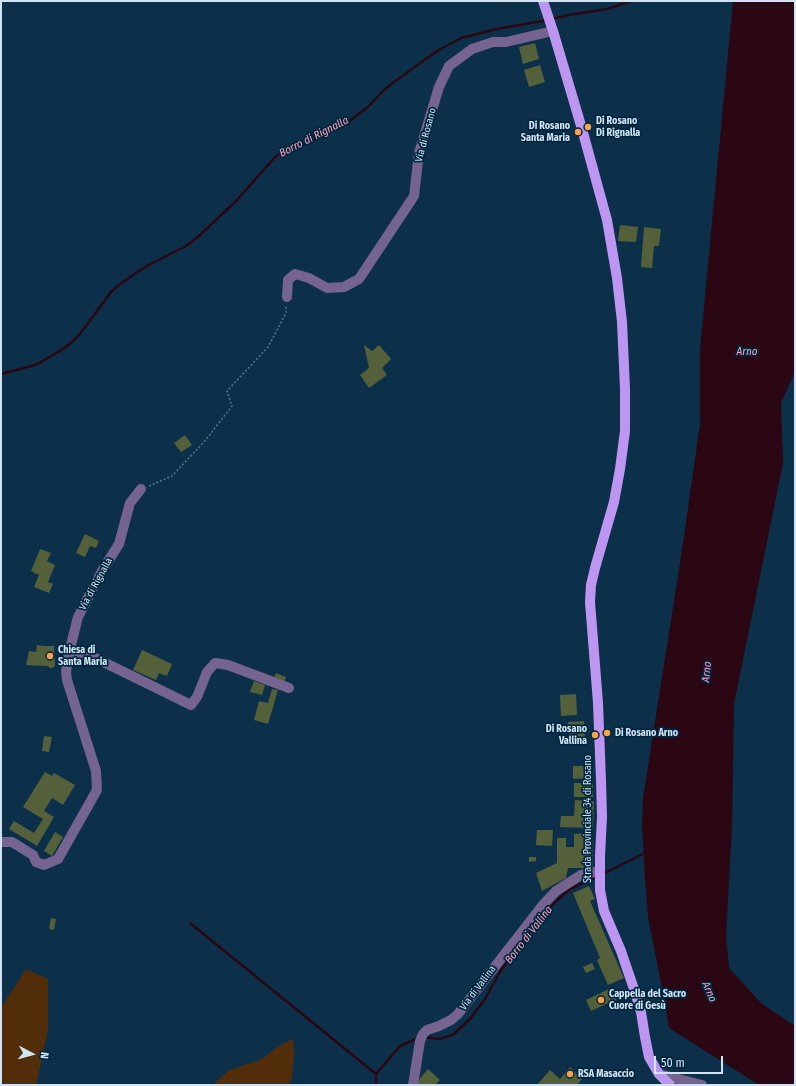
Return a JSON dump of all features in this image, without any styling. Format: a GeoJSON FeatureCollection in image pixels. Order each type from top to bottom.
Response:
{"type":"FeatureCollection","features":[{"type":"Feature","properties":{"kind":"main road","name":"Strada Provinciale 34 di Rosano"},"geometry":{"type":"LineString","coordinates":[[543,1],[607,220],[617,278],[622,322],[625,431],[614,502],[595,568],[591,586],[590,602],[598,703],[601,780],[602,817],[600,890],[604,911],[632,981],[641,1012],[649,1057],[659,1074],[670,1085]]}},
{"type":"Feature","properties":{"kind":"street","name":"Via di Rosano"},"geometry":{"type":"LineString","coordinates":[[287,297],[288,280],[295,274],[309,278],[327,288],[344,287],[359,279],[414,196],[419,153],[439,87],[449,66],[472,49],[493,42],[506,42],[550,23]]}},
{"type":"Feature","properties":{"kind":"street","name":"Via di Rignalla"},"geometry":{"type":"LineString","coordinates":[[1,842],[12,842],[33,855],[36,862],[44,865],[58,859],[97,790],[96,771],[67,680],[66,672],[78,617],[102,571],[120,544],[130,503],[141,489]]}},
{"type":"Feature","properties":{"kind":"street"},"geometry":{"type":"LineString","coordinates":[[69,653],[85,653],[191,705],[197,697],[207,672],[215,663],[228,665],[289,688]]}},
{"type":"Feature","properties":{"kind":"street","name":"Via di Vallina"},"geometry":{"type":"LineString","coordinates":[[413,1085],[421,1038],[427,1030],[451,1020],[458,1014],[542,906],[556,891],[581,875],[600,875]]}},
{"type":"Feature","properties":{"kind":"street"},"geometry":{"type":"LineString","coordinates":[[659,1074],[702,1085]]}},
{"type":"Feature","properties":{"kind":"path"},"geometry":{"type":"LineString","coordinates":[[141,489],[172,476],[204,442],[232,406],[227,391],[268,347],[286,313],[287,297]]}},
{"type":"Feature","properties":{"kind":"shaded area"},"geometry":{"type":"Polygon","coordinates":[[[26,969],[48,979],[48,1029],[36,1085],[1,1085],[1,1008],[26,969]]]}},
{"type":"Feature","properties":{"kind":"shaded area"},"geometry":{"type":"Polygon","coordinates":[[[293,1039],[294,1057],[292,1078],[288,1085],[213,1085],[229,1070],[260,1060],[280,1045],[293,1039]]]}},
{"type":"Feature","properties":{"kind":"water","name":"Arno"},"geometry":{"type":"Polygon","coordinates":[[[733,1],[795,1],[795,372],[781,403],[783,463],[734,704],[732,826],[726,937],[729,968],[761,1003],[795,1026],[795,1085],[759,1085],[669,1028],[648,917],[645,880],[642,826],[643,798],[700,424],[700,349],[733,1]]]}},
{"type":"Feature","properties":{"kind":"building"},"geometry":{"type":"Polygon","coordinates":[[[535,43],[539,59],[523,64],[519,47],[535,43]]]}},
{"type":"Feature","properties":{"kind":"building"},"geometry":{"type":"Polygon","coordinates":[[[540,65],[545,82],[529,87],[524,70],[540,65]]]}},
{"type":"Feature","properties":{"kind":"building"},"geometry":{"type":"Polygon","coordinates":[[[620,225],[638,227],[636,242],[618,241],[620,225]]]}},
{"type":"Feature","properties":{"kind":"building"},"geometry":{"type":"Polygon","coordinates":[[[644,227],[661,229],[659,246],[654,246],[652,268],[641,267],[644,227]]]}},
{"type":"Feature","properties":{"kind":"building"},"geometry":{"type":"Polygon","coordinates":[[[364,345],[372,351],[379,345],[391,359],[382,368],[387,375],[369,388],[360,375],[369,368],[364,345]]]}},
{"type":"Feature","properties":{"kind":"building"},"geometry":{"type":"Polygon","coordinates":[[[185,435],[192,445],[181,452],[174,443],[185,435]]]}},
{"type":"Feature","properties":{"kind":"building"},"geometry":{"type":"Polygon","coordinates":[[[85,534],[99,541],[96,548],[90,546],[85,557],[76,553],[85,534]]]}},
{"type":"Feature","properties":{"kind":"building"},"geometry":{"type":"Polygon","coordinates":[[[40,549],[51,553],[47,561],[55,565],[48,582],[53,584],[49,593],[34,587],[39,575],[31,571],[40,549]]]}},
{"type":"Feature","properties":{"kind":"building"},"geometry":{"type":"Polygon","coordinates":[[[37,645],[54,646],[55,666],[53,668],[48,666],[26,665],[29,651],[36,652],[37,645]]]}},
{"type":"Feature","properties":{"kind":"building"},"geometry":{"type":"Polygon","coordinates":[[[142,650],[172,664],[167,676],[159,673],[156,680],[133,670],[142,650]]]}},
{"type":"Feature","properties":{"kind":"building"},"geometry":{"type":"Polygon","coordinates":[[[276,673],[286,677],[284,684],[273,680],[276,673]]]}},
{"type":"Feature","properties":{"kind":"building"},"geometry":{"type":"Polygon","coordinates":[[[254,681],[265,685],[262,695],[250,692],[254,681]]]}},
{"type":"Feature","properties":{"kind":"building"},"geometry":{"type":"Polygon","coordinates":[[[272,689],[278,690],[268,724],[254,720],[259,701],[268,703],[272,689]]]}},
{"type":"Feature","properties":{"kind":"building"},"geometry":{"type":"Polygon","coordinates":[[[576,694],[577,715],[561,716],[560,695],[576,694]]]}},
{"type":"Feature","properties":{"kind":"building"},"geometry":{"type":"Polygon","coordinates":[[[584,721],[585,742],[569,743],[568,722],[584,721]]]}},
{"type":"Feature","properties":{"kind":"building"},"geometry":{"type":"Polygon","coordinates":[[[44,736],[52,737],[49,752],[42,751],[44,736]]]}},
{"type":"Feature","properties":{"kind":"building"},"geometry":{"type":"Polygon","coordinates":[[[573,766],[589,766],[590,778],[573,779],[573,766]]]}},
{"type":"Feature","properties":{"kind":"building"},"geometry":{"type":"Polygon","coordinates":[[[45,772],[52,776],[54,773],[75,785],[63,805],[52,798],[44,811],[54,817],[37,846],[9,829],[14,821],[34,833],[43,819],[23,807],[45,772]]]}},
{"type":"Feature","properties":{"kind":"building"},"geometry":{"type":"Polygon","coordinates":[[[574,783],[593,783],[593,797],[574,797],[574,783]]]}},
{"type":"Feature","properties":{"kind":"building"},"geometry":{"type":"Polygon","coordinates":[[[575,800],[594,801],[593,828],[560,827],[561,816],[574,816],[575,800]]]}},
{"type":"Feature","properties":{"kind":"building"},"geometry":{"type":"Polygon","coordinates":[[[537,830],[553,830],[552,846],[536,845],[537,830]]]}},
{"type":"Feature","properties":{"kind":"building"},"geometry":{"type":"Polygon","coordinates":[[[55,832],[63,837],[52,856],[44,851],[55,832]]]}},
{"type":"Feature","properties":{"kind":"building"},"geometry":{"type":"Polygon","coordinates":[[[592,833],[593,868],[568,868],[566,878],[542,891],[536,873],[557,863],[557,838],[566,838],[566,847],[574,847],[574,834],[592,833]]]}},
{"type":"Feature","properties":{"kind":"building"},"geometry":{"type":"Polygon","coordinates":[[[529,857],[536,857],[536,861],[529,862],[529,857]]]}},
{"type":"Feature","properties":{"kind":"building"},"geometry":{"type":"Polygon","coordinates":[[[589,886],[595,899],[590,901],[624,978],[608,985],[597,960],[600,958],[573,893],[589,886]]]}},
{"type":"Feature","properties":{"kind":"building"},"geometry":{"type":"Polygon","coordinates":[[[51,918],[56,919],[54,930],[49,929],[51,918]]]}},
{"type":"Feature","properties":{"kind":"building"},"geometry":{"type":"Polygon","coordinates":[[[592,963],[595,969],[586,973],[583,967],[592,963]]]}},
{"type":"Feature","properties":{"kind":"building","name":"Cappella del Sacro Cuore di Gesù"},"geometry":{"type":"Polygon","coordinates":[[[611,988],[617,999],[591,1011],[586,1000],[611,988]]]}},
{"type":"Feature","properties":{"kind":"building","name":"RSA Masaccio"},"geometry":{"type":"Polygon","coordinates":[[[570,1067],[582,1079],[577,1085],[537,1085],[550,1070],[560,1079],[570,1067]]]}},
{"type":"Feature","properties":{"kind":"building"},"geometry":{"type":"Polygon","coordinates":[[[428,1069],[440,1080],[435,1085],[420,1085],[417,1082],[428,1069]]]}},
{"type":"Feature","properties":{"kind":"waterway","name":"Borro di Rignalla"},"geometry":{"type":"LineString","coordinates":[[552,19],[607,9],[631,1]]}},
{"type":"Feature","properties":{"kind":"waterway","name":"Borro di Rignalla"},"geometry":{"type":"LineString","coordinates":[[1,374],[35,365],[63,349],[80,334],[111,292],[145,267],[186,246],[199,236],[237,200],[276,156],[314,140],[347,123],[368,107],[384,90],[437,51],[461,38],[497,29],[547,20]]}},
{"type":"Feature","properties":{"kind":"waterway","name":"Borro di Vallina"},"geometry":{"type":"LineString","coordinates":[[603,874],[645,853]]}},
{"type":"Feature","properties":{"kind":"waterway","name":"Borro di Vallina"},"geometry":{"type":"LineString","coordinates":[[424,1037],[440,1039],[454,1034],[470,1019],[485,999],[500,972],[520,943],[553,904],[570,889],[597,877]]}},
{"type":"Feature","properties":{"kind":"waterway"},"geometry":{"type":"LineString","coordinates":[[190,923],[376,1074]]}},
{"type":"Feature","properties":{"kind":"waterway","name":"Borro di Vallina"},"geometry":{"type":"LineString","coordinates":[[376,1085],[376,1074],[400,1046],[418,1038]]}},
{"type":"Feature","properties":{"kind":"place","name":"Di Rosano Di Rignalla"},"geometry":{"type":"Point","coordinates":[588,127]}},
{"type":"Feature","properties":{"kind":"place","name":"Di Rosano Santa Maria"},"geometry":{"type":"Point","coordinates":[578,132]}},
{"type":"Feature","properties":{"kind":"place","name":"Chiesa di Santa Maria"},"geometry":{"type":"Point","coordinates":[50,656]}},
{"type":"Feature","properties":{"kind":"place","name":"Di Rosano Arno"},"geometry":{"type":"Point","coordinates":[607,733]}},
{"type":"Feature","properties":{"kind":"place","name":"Di Rosano Vallina"},"geometry":{"type":"Point","coordinates":[595,735]}},
{"type":"Feature","properties":{"kind":"place","name":"Cappella del Sacro Cuore di Gesù"},"geometry":{"type":"Point","coordinates":[601,1000]}},
{"type":"Feature","properties":{"kind":"place","name":"RSA Masaccio"},"geometry":{"type":"Point","coordinates":[570,1074]}}]}
